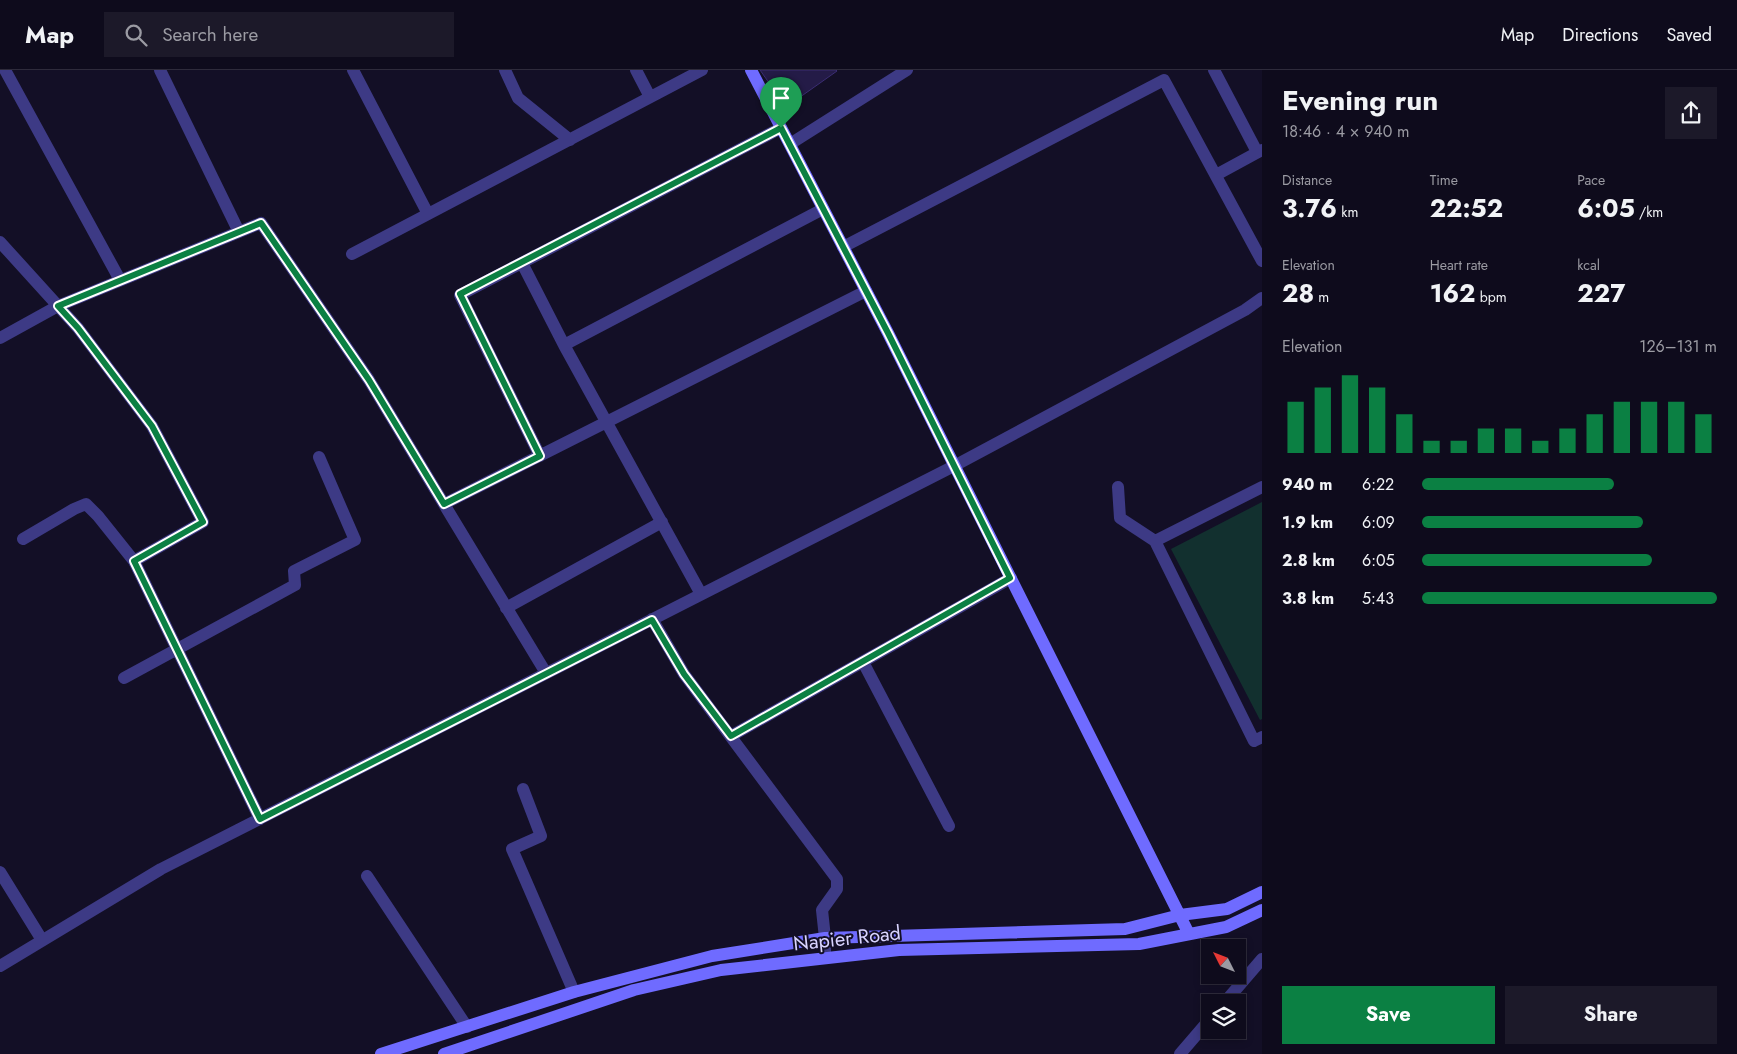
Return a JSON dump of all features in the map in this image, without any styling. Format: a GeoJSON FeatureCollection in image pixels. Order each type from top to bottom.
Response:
{"type":"FeatureCollection","features":[{"type":"Feature","properties":{"kind":"main road"},"geometry":{"type":"LineString","coordinates":[[751,70],[866,291],[1190,934]]}},
{"type":"Feature","properties":{"kind":"main road"},"geometry":{"type":"LineString","coordinates":[[381,1054],[574,992],[712,956],[825,938],[1125,928],[1180,915],[1227,909],[1262,892]]}},
{"type":"Feature","properties":{"kind":"main road","name":"Napier Road"},"geometry":{"type":"LineString","coordinates":[[444,1054],[634,990],[721,970],[899,950],[1139,944],[1226,927],[1262,910]]}},
{"type":"Feature","properties":{"kind":"street"},"geometry":{"type":"LineString","coordinates":[[5,70],[120,280]]}},
{"type":"Feature","properties":{"kind":"street"},"geometry":{"type":"LineString","coordinates":[[160,70],[239,232]]}},
{"type":"Feature","properties":{"kind":"street"},"geometry":{"type":"LineString","coordinates":[[353,70],[428,214]]}},
{"type":"Feature","properties":{"kind":"street"},"geometry":{"type":"LineString","coordinates":[[505,70],[518,98],[570,140]]}},
{"type":"Feature","properties":{"kind":"street"},"geometry":{"type":"LineString","coordinates":[[636,70],[650,97]]}},
{"type":"Feature","properties":{"kind":"street"},"geometry":{"type":"LineString","coordinates":[[352,254],[702,70]]}},
{"type":"Feature","properties":{"kind":"street"},"geometry":{"type":"LineString","coordinates":[[790,144],[907,70]]}},
{"type":"Feature","properties":{"kind":"street"},"geometry":{"type":"LineString","coordinates":[[1214,70],[1260,151],[1216,175]]}},
{"type":"Feature","properties":{"kind":"street"},"geometry":{"type":"LineString","coordinates":[[843,247],[1164,80],[1262,261]]}},
{"type":"Feature","properties":{"kind":"street"},"geometry":{"type":"LineString","coordinates":[[540,456],[460,294],[781,128]]}},
{"type":"Feature","properties":{"kind":"street"},"geometry":{"type":"LineString","coordinates":[[564,345],[823,209]]}},
{"type":"Feature","properties":{"kind":"street"},"geometry":{"type":"LineString","coordinates":[[0,338],[58,306],[261,223],[369,380],[546,673]]}},
{"type":"Feature","properties":{"kind":"street"},"geometry":{"type":"LineString","coordinates":[[0,242],[78,328],[152,426],[203,522],[134,561]]}},
{"type":"Feature","properties":{"kind":"street"},"geometry":{"type":"LineString","coordinates":[[522,263],[564,345],[701,594]]}},
{"type":"Feature","properties":{"kind":"street"},"geometry":{"type":"LineString","coordinates":[[444,504],[866,291]]}},
{"type":"Feature","properties":{"kind":"street"},"geometry":{"type":"LineString","coordinates":[[0,966],[161,869],[954,466],[1245,310],[1262,298]]}},
{"type":"Feature","properties":{"kind":"street"},"geometry":{"type":"LineString","coordinates":[[124,678],[295,585],[294,571],[355,540],[319,457]]}},
{"type":"Feature","properties":{"kind":"street"},"geometry":{"type":"LineString","coordinates":[[1118,487],[1120,518],[1155,540],[1254,741],[1262,737]]}},
{"type":"Feature","properties":{"kind":"street"},"geometry":{"type":"LineString","coordinates":[[1155,540],[1262,487]]}},
{"type":"Feature","properties":{"kind":"street"},"geometry":{"type":"LineString","coordinates":[[23,539],[86,504],[98,516],[134,561],[260,819]]}},
{"type":"Feature","properties":{"kind":"street"},"geometry":{"type":"LineString","coordinates":[[506,608],[662,522]]}},
{"type":"Feature","properties":{"kind":"street"},"geometry":{"type":"LineString","coordinates":[[731,736],[1010,578]]}},
{"type":"Feature","properties":{"kind":"street"},"geometry":{"type":"LineString","coordinates":[[652,620],[684,674],[837,879],[837,889],[822,910],[825,938],[824,958]]}},
{"type":"Feature","properties":{"kind":"street"},"geometry":{"type":"LineString","coordinates":[[863,662],[948,826]]}},
{"type":"Feature","properties":{"kind":"street"},"geometry":{"type":"LineString","coordinates":[[523,789],[541,836],[512,849],[574,992]]}},
{"type":"Feature","properties":{"kind":"street"},"geometry":{"type":"LineString","coordinates":[[0,872],[42,940]]}},
{"type":"Feature","properties":{"kind":"street"},"geometry":{"type":"LineString","coordinates":[[367,876],[467,1027]]}},
{"type":"Feature","properties":{"kind":"street"},"geometry":{"type":"LineString","coordinates":[[1231,994],[1262,959]]}},
{"type":"Feature","properties":{"kind":"street"},"geometry":{"type":"LineString","coordinates":[[1180,1054],[1201,1030]]}},
{"type":"Feature","properties":{"kind":"green space"},"geometry":{"type":"Polygon","coordinates":[[[1262,502],[1262,719],[1260,720],[1171,549],[1262,502]]]}},
{"type":"Feature","properties":{"kind":"building"},"geometry":{"type":"Polygon","coordinates":[[[760,70],[836,70],[837,71],[786,107],[760,70]]]}},
{"type":"Feature","properties":{"kind":"route"},"geometry":{"type":"LineString","coordinates":[[781,128],[888,333],[1010,578],[731,736],[684,674],[652,620],[260,819],[134,561],[203,522],[152,426],[78,328],[58,306],[261,223],[369,380],[444,504],[540,456],[460,294],[781,128]]}}]}
